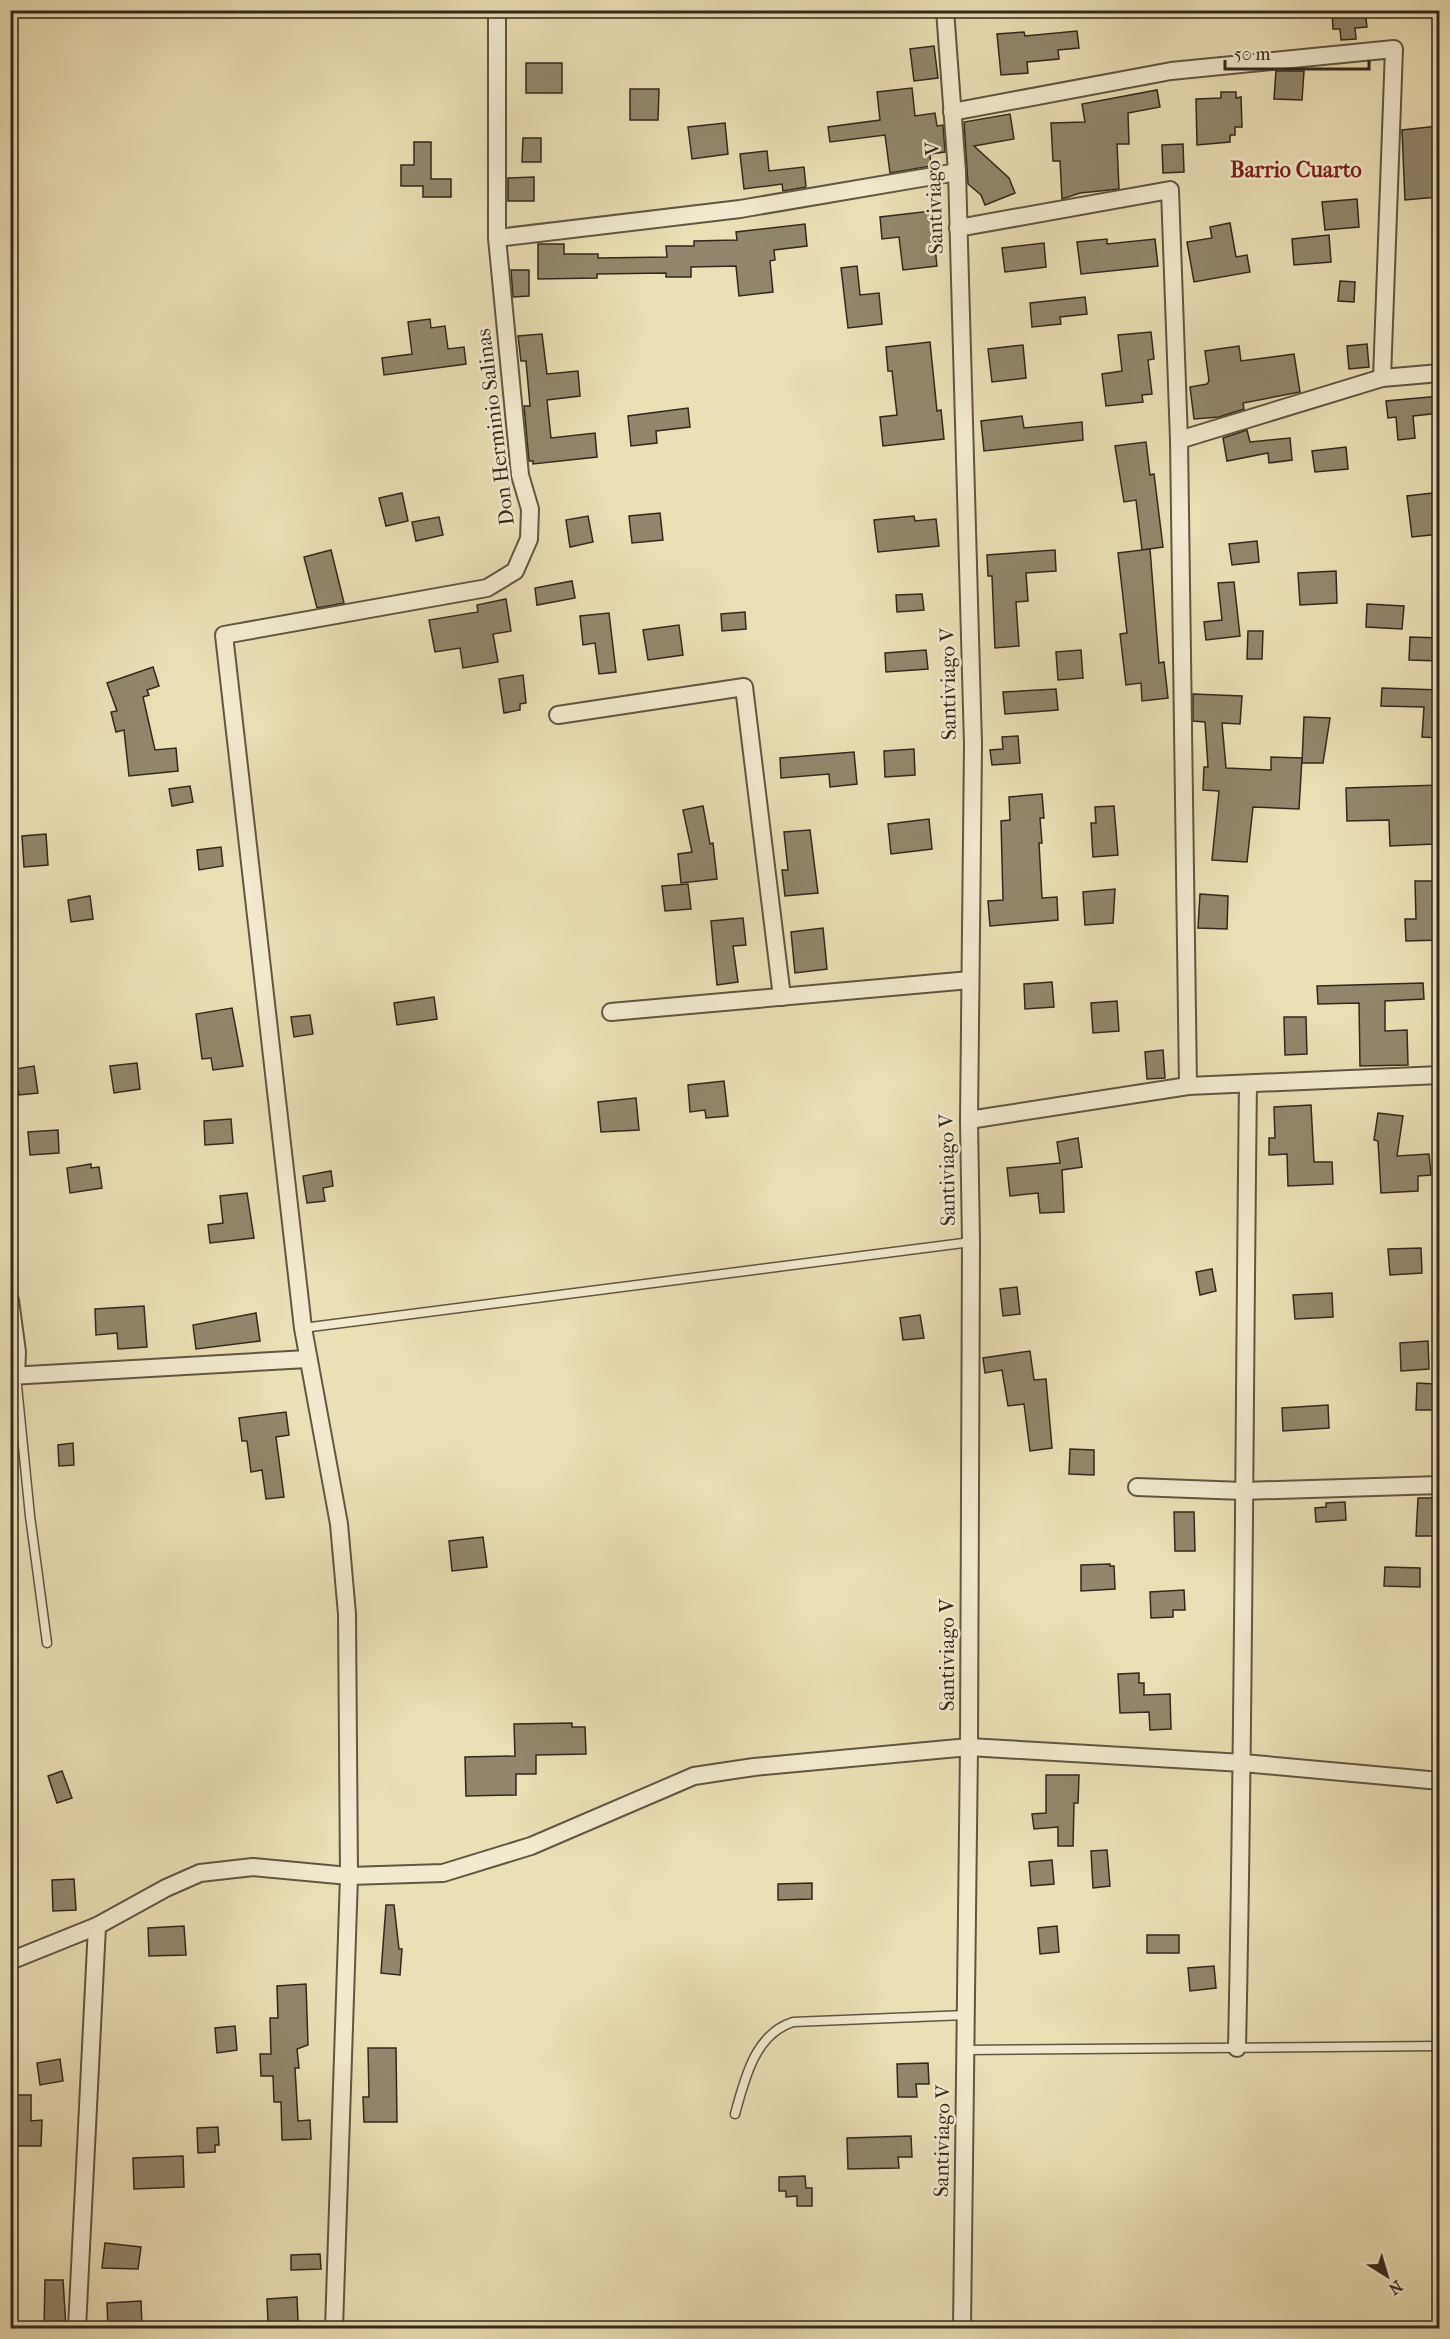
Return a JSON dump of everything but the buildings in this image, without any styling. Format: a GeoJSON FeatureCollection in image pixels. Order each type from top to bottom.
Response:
{"type":"FeatureCollection","features":[{"type":"Feature","properties":{"kind":"street","name":"Don Herminio Salinas"},"geometry":{"type":"LineString","coordinates":[[303,1328],[224,635],[487,588],[515,571],[529,539],[530,509],[520,475],[497,238],[497,10]]}},
{"type":"Feature","properties":{"kind":"street","name":"Santiviago V"},"geometry":{"type":"LineString","coordinates":[[945,10],[957,172],[973,744],[969,1120],[971,1242],[969,1747],[962,2328]]}},
{"type":"Feature","properties":{"kind":"street"},"geometry":{"type":"LineString","coordinates":[[952,112],[1171,71],[1395,49],[1382,378]]}},
{"type":"Feature","properties":{"kind":"street"},"geometry":{"type":"LineString","coordinates":[[497,238],[740,209],[957,172]]}},
{"type":"Feature","properties":{"kind":"street"},"geometry":{"type":"LineString","coordinates":[[958,228],[1170,190],[1179,440],[1188,1086]]}},
{"type":"Feature","properties":{"kind":"street"},"geometry":{"type":"LineString","coordinates":[[1179,440],[1382,378],[1440,373]]}},
{"type":"Feature","properties":{"kind":"street"},"geometry":{"type":"LineString","coordinates":[[558,715],[744,687],[782,997]]}},
{"type":"Feature","properties":{"kind":"street"},"geometry":{"type":"LineString","coordinates":[[610,1012],[970,980]]}},
{"type":"Feature","properties":{"kind":"street"},"geometry":{"type":"LineString","coordinates":[[969,1120],[1188,1086],[1440,1075]]}},
{"type":"Feature","properties":{"kind":"street"},"geometry":{"type":"LineString","coordinates":[[1237,2048],[1243,1763],[1243,1491],[1248,1084]]}},
{"type":"Feature","properties":{"kind":"street"},"geometry":{"type":"LineString","coordinates":[[10,1300],[16,1352],[13,1376],[307,1359]]}},
{"type":"Feature","properties":{"kind":"street"},"geometry":{"type":"LineString","coordinates":[[303,1328],[339,1524],[348,1649],[349,1876],[334,2328]]}},
{"type":"Feature","properties":{"kind":"street"},"geometry":{"type":"LineString","coordinates":[[1137,1488],[1243,1491],[1440,1485]]}},
{"type":"Feature","properties":{"kind":"street"},"geometry":{"type":"LineString","coordinates":[[10,1961],[97,1926],[166,1888],[200,1874],[253,1867],[349,1876],[443,1873],[531,1846],[694,1776],[754,1767],[969,1747],[1243,1763],[1440,1781]]}},
{"type":"Feature","properties":{"kind":"street"},"geometry":{"type":"LineString","coordinates":[[77,2328],[97,1926]]}},
{"type":"Feature","properties":{"kind":"lane"},"geometry":{"type":"LineString","coordinates":[[303,1328],[971,1242]]}},
{"type":"Feature","properties":{"kind":"lane"},"geometry":{"type":"LineString","coordinates":[[13,1376],[47,1642]]}},
{"type":"Feature","properties":{"kind":"lane"},"geometry":{"type":"LineString","coordinates":[[735,2114],[760,2045],[784,2025],[794,2022],[966,2015]]}},
{"type":"Feature","properties":{"kind":"lane"},"geometry":{"type":"LineString","coordinates":[[966,2050],[1440,2046]]}},
{"type":"Feature","properties":{"kind":"lane"},"geometry":{"type":"LineString","coordinates":[[913,2328],[962,2328]]}},
{"type":"Feature","properties":{"kind":"district","name":"Barrio Cuarto"},"geometry":{"type":"Point","coordinates":[1296,170]}}]}
